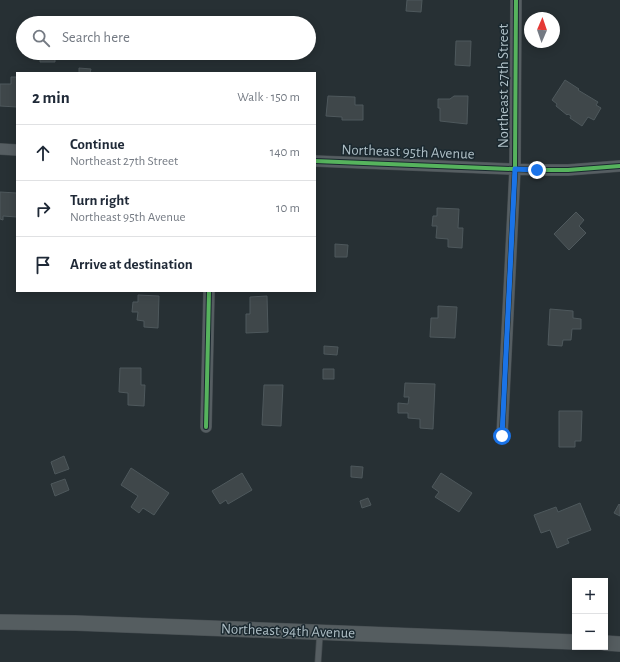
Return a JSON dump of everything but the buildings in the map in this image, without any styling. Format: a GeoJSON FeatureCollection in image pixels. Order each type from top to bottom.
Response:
{"type":"FeatureCollection","features":[{"type":"Feature","properties":{"kind":"main road","name":"Northeast 94th Avenue"},"geometry":{"type":"LineString","coordinates":[[0,622],[75,623],[572,642]]}},
{"type":"Feature","properties":{"kind":"main road"},"geometry":{"type":"LineString","coordinates":[[608,643],[620,644]]}},
{"type":"Feature","properties":{"kind":"street","name":"Northeast 27th Street"},"geometry":{"type":"LineString","coordinates":[[502,436],[515,169],[516,0]]}},
{"type":"Feature","properties":{"kind":"street"},"geometry":{"type":"LineString","coordinates":[[0,149],[16,150]]}},
{"type":"Feature","properties":{"kind":"street","name":"Northeast 95th Avenue"},"geometry":{"type":"LineString","coordinates":[[316,161],[568,170],[620,166]]}},
{"type":"Feature","properties":{"kind":"street"},"geometry":{"type":"LineString","coordinates":[[206,427],[209,292]]}},
{"type":"Feature","properties":{"kind":"lane"},"geometry":{"type":"LineString","coordinates":[[318,662],[320,632]]}},
{"type":"Feature","properties":{"kind":"cycle path"},"geometry":{"type":"LineString","coordinates":[[502,436],[515,169],[516,0]]}},
{"type":"Feature","properties":{"kind":"cycle path"},"geometry":{"type":"LineString","coordinates":[[316,161],[537,170],[568,170],[620,166]]}},
{"type":"Feature","properties":{"kind":"cycle path"},"geometry":{"type":"LineString","coordinates":[[206,427],[209,292]]}},
{"type":"Feature","properties":{"kind":"route"},"geometry":{"type":"LineString","coordinates":[[502,436],[515,169],[537,170]]}}]}
